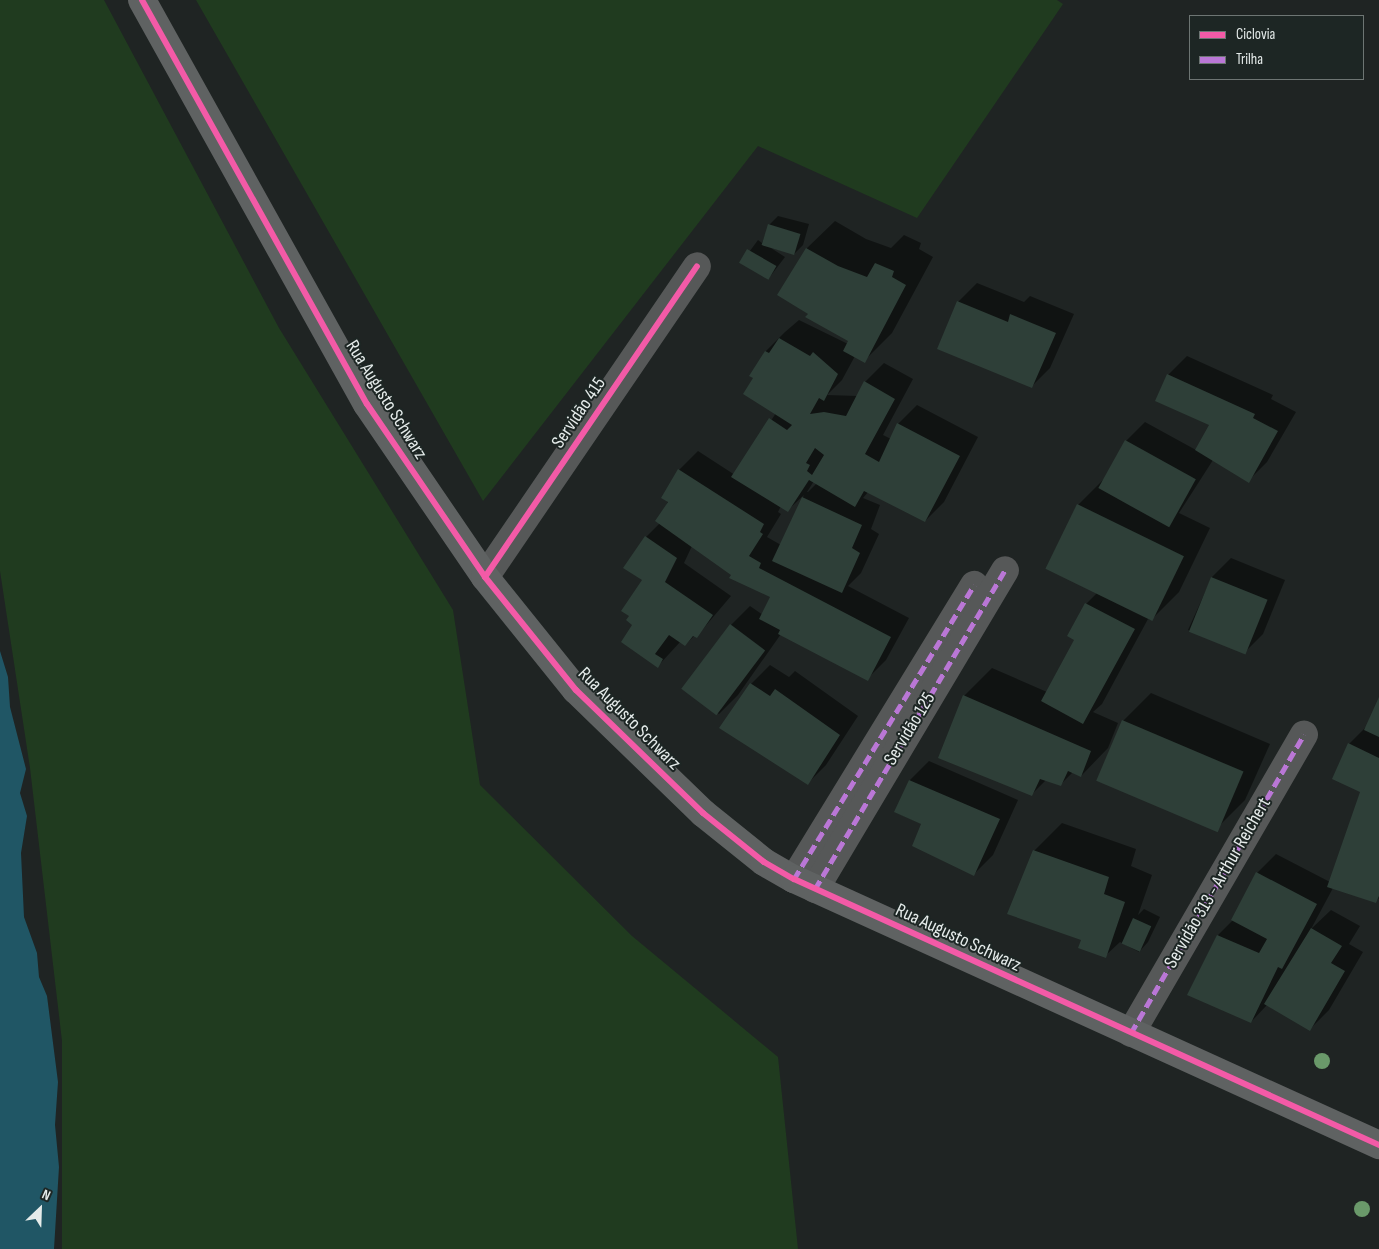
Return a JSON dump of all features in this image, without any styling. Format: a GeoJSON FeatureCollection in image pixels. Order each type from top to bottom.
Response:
{"type":"FeatureCollection","features":[{"type":"Feature","properties":{"kind":"main road","name":"Rua Augusto Schwarz"},"geometry":{"type":"LineString","coordinates":[[142,0],[367,404],[485,576],[576,690],[646,759],[731,838],[805,884],[1379,1145]]}},
{"type":"Feature","properties":{"kind":"street","name":"Servidão 415"},"geometry":{"type":"LineString","coordinates":[[485,576],[698,266]]}},
{"type":"Feature","properties":{"kind":"street","name":"Servidão 125"},"geometry":{"type":"LineString","coordinates":[[805,884],[1005,570]]}},
{"type":"Feature","properties":{"kind":"street"},"geometry":{"type":"LineString","coordinates":[[805,884],[974,585]]}},
{"type":"Feature","properties":{"kind":"street","name":"Servidão 313 - Arthur Reichert"},"geometry":{"type":"LineString","coordinates":[[1131,1033],[1304,734]]}},
{"type":"Feature","properties":{"kind":"green space"},"geometry":{"type":"Polygon","coordinates":[[[0,0],[104,0],[279,328],[453,610],[480,785],[632,936],[778,1057],[798,1249],[62,1249],[62,1041],[30,768],[0,571],[0,0]]]}},
{"type":"Feature","properties":{"kind":"green space"},"geometry":{"type":"Polygon","coordinates":[[[196,0],[1057,0],[1063,4],[917,218],[758,146],[483,501],[196,0]]]}},
{"type":"Feature","properties":{"kind":"water"},"geometry":{"type":"Polygon","coordinates":[[[0,651],[8,677],[10,707],[26,769],[20,793],[27,816],[21,853],[24,917],[37,953],[39,977],[47,996],[58,1082],[55,1125],[59,1167],[54,1249],[0,1249],[0,651]]]}},
{"type":"Feature","properties":{"kind":"building"},"geometry":{"type":"Polygon","coordinates":[[[768,224],[801,234],[794,255],[762,245],[768,224]]]}},
{"type":"Feature","properties":{"kind":"building"},"geometry":{"type":"Polygon","coordinates":[[[806,248],[838,266],[867,277],[875,263],[894,271],[892,277],[906,285],[865,363],[843,351],[848,341],[805,317],[808,314],[777,295],[806,248]]]}},
{"type":"Feature","properties":{"kind":"building"},"geometry":{"type":"Polygon","coordinates":[[[747,249],[776,266],[768,280],[739,263],[747,249]]]}},
{"type":"Feature","properties":{"kind":"building"},"geometry":{"type":"Polygon","coordinates":[[[957,301],[1008,322],[1010,314],[1056,333],[1032,388],[937,349],[957,301]]]}},
{"type":"Feature","properties":{"kind":"building"},"geometry":{"type":"Polygon","coordinates":[[[779,338],[810,356],[813,352],[838,374],[824,401],[819,398],[810,414],[824,412],[846,416],[864,381],[895,399],[865,454],[879,462],[897,423],[960,456],[925,522],[864,491],[855,507],[809,480],[788,512],[731,477],[769,418],[787,430],[792,425],[743,394],[753,378],[749,376],[765,351],[769,353],[779,338]],[[815,448],[806,463],[810,465],[807,471],[812,475],[824,455],[815,448]]]}},
{"type":"Feature","properties":{"kind":"building"},"geometry":{"type":"Polygon","coordinates":[[[1167,374],[1255,414],[1253,418],[1278,431],[1249,483],[1195,450],[1209,425],[1155,401],[1167,374]]]}},
{"type":"Feature","properties":{"kind":"building"},"geometry":{"type":"Polygon","coordinates":[[[1125,440],[1196,479],[1169,527],[1098,488],[1125,440]]]}},
{"type":"Feature","properties":{"kind":"building"},"geometry":{"type":"Polygon","coordinates":[[[678,469],[764,524],[760,532],[763,534],[749,556],[761,563],[759,568],[891,637],[868,681],[778,634],[780,630],[759,619],[770,597],[729,578],[731,575],[655,521],[668,502],[661,498],[678,469]]]}},
{"type":"Feature","properties":{"kind":"building"},"geometry":{"type":"Polygon","coordinates":[[[802,497],[862,525],[852,548],[860,553],[842,593],[772,561],[802,497]]]}},
{"type":"Feature","properties":{"kind":"building"},"geometry":{"type":"Polygon","coordinates":[[[1077,504],[1184,556],[1152,621],[1045,569],[1077,504]]]}},
{"type":"Feature","properties":{"kind":"building"},"geometry":{"type":"Polygon","coordinates":[[[645,536],[677,558],[665,582],[713,615],[697,638],[693,636],[685,646],[669,635],[655,654],[663,659],[658,668],[621,642],[632,625],[626,620],[629,616],[621,611],[642,580],[623,568],[645,536]]]}},
{"type":"Feature","properties":{"kind":"building"},"geometry":{"type":"Polygon","coordinates":[[[1211,577],[1268,600],[1245,655],[1189,632],[1211,577]]]}},
{"type":"Feature","properties":{"kind":"building"},"geometry":{"type":"Polygon","coordinates":[[[1085,603],[1135,629],[1083,724],[1041,701],[1074,640],[1067,636],[1085,603]]]}},
{"type":"Feature","properties":{"kind":"building"},"geometry":{"type":"Polygon","coordinates":[[[730,624],[765,650],[716,715],[681,689],[730,624]]]}},
{"type":"Feature","properties":{"kind":"building"},"geometry":{"type":"Polygon","coordinates":[[[750,683],[770,696],[775,689],[840,735],[808,785],[719,728],[750,683]]]}},
{"type":"Feature","properties":{"kind":"building"},"geometry":{"type":"Polygon","coordinates":[[[963,695],[1091,751],[1081,777],[1068,771],[1061,786],[1040,779],[1032,796],[938,758],[963,695]]]}},
{"type":"Feature","properties":{"kind":"building"},"geometry":{"type":"Polygon","coordinates":[[[1379,697],[1379,737],[1364,730],[1379,697]]]}},
{"type":"Feature","properties":{"kind":"building"},"geometry":{"type":"Polygon","coordinates":[[[1122,720],[1244,772],[1218,832],[1096,781],[1122,720]]]}},
{"type":"Feature","properties":{"kind":"building"},"geometry":{"type":"Polygon","coordinates":[[[1348,743],[1379,758],[1379,896],[1376,903],[1327,887],[1360,792],[1332,779],[1348,743]]]}},
{"type":"Feature","properties":{"kind":"building"},"geometry":{"type":"Polygon","coordinates":[[[909,780],[1000,819],[974,876],[912,846],[921,824],[894,812],[909,780]]]}},
{"type":"Feature","properties":{"kind":"building"},"geometry":{"type":"Polygon","coordinates":[[[1033,850],[1109,877],[1104,894],[1125,902],[1106,958],[1078,948],[1081,940],[1007,914],[1033,850]]]}},
{"type":"Feature","properties":{"kind":"building"},"geometry":{"type":"Polygon","coordinates":[[[1256,872],[1317,904],[1282,969],[1278,967],[1251,1023],[1187,995],[1217,935],[1259,953],[1267,939],[1231,920],[1256,872]]]}},
{"type":"Feature","properties":{"kind":"building"},"geometry":{"type":"Polygon","coordinates":[[[1133,918],[1151,926],[1140,952],[1122,944],[1133,918]]]}},
{"type":"Feature","properties":{"kind":"building"},"geometry":{"type":"Polygon","coordinates":[[[1311,928],[1342,946],[1331,963],[1345,971],[1310,1031],[1264,1004],[1311,928]]]}},
{"type":"Feature","properties":{"kind":"marked path"},"geometry":{"type":"LineString","coordinates":[[815,889],[1005,570]]}},
{"type":"Feature","properties":{"kind":"marked path"},"geometry":{"type":"LineString","coordinates":[[794,879],[974,585]]}},
{"type":"Feature","properties":{"kind":"marked path"},"geometry":{"type":"LineString","coordinates":[[1131,1033],[1304,734]]}},
{"type":"Feature","properties":{"kind":"cycle path"},"geometry":{"type":"LineString","coordinates":[[142,0],[367,404],[485,577],[576,690],[703,813],[764,862],[794,879],[1379,1145]]}},
{"type":"Feature","properties":{"kind":"cycle path"},"geometry":{"type":"LineString","coordinates":[[485,577],[697,266]]}}]}
